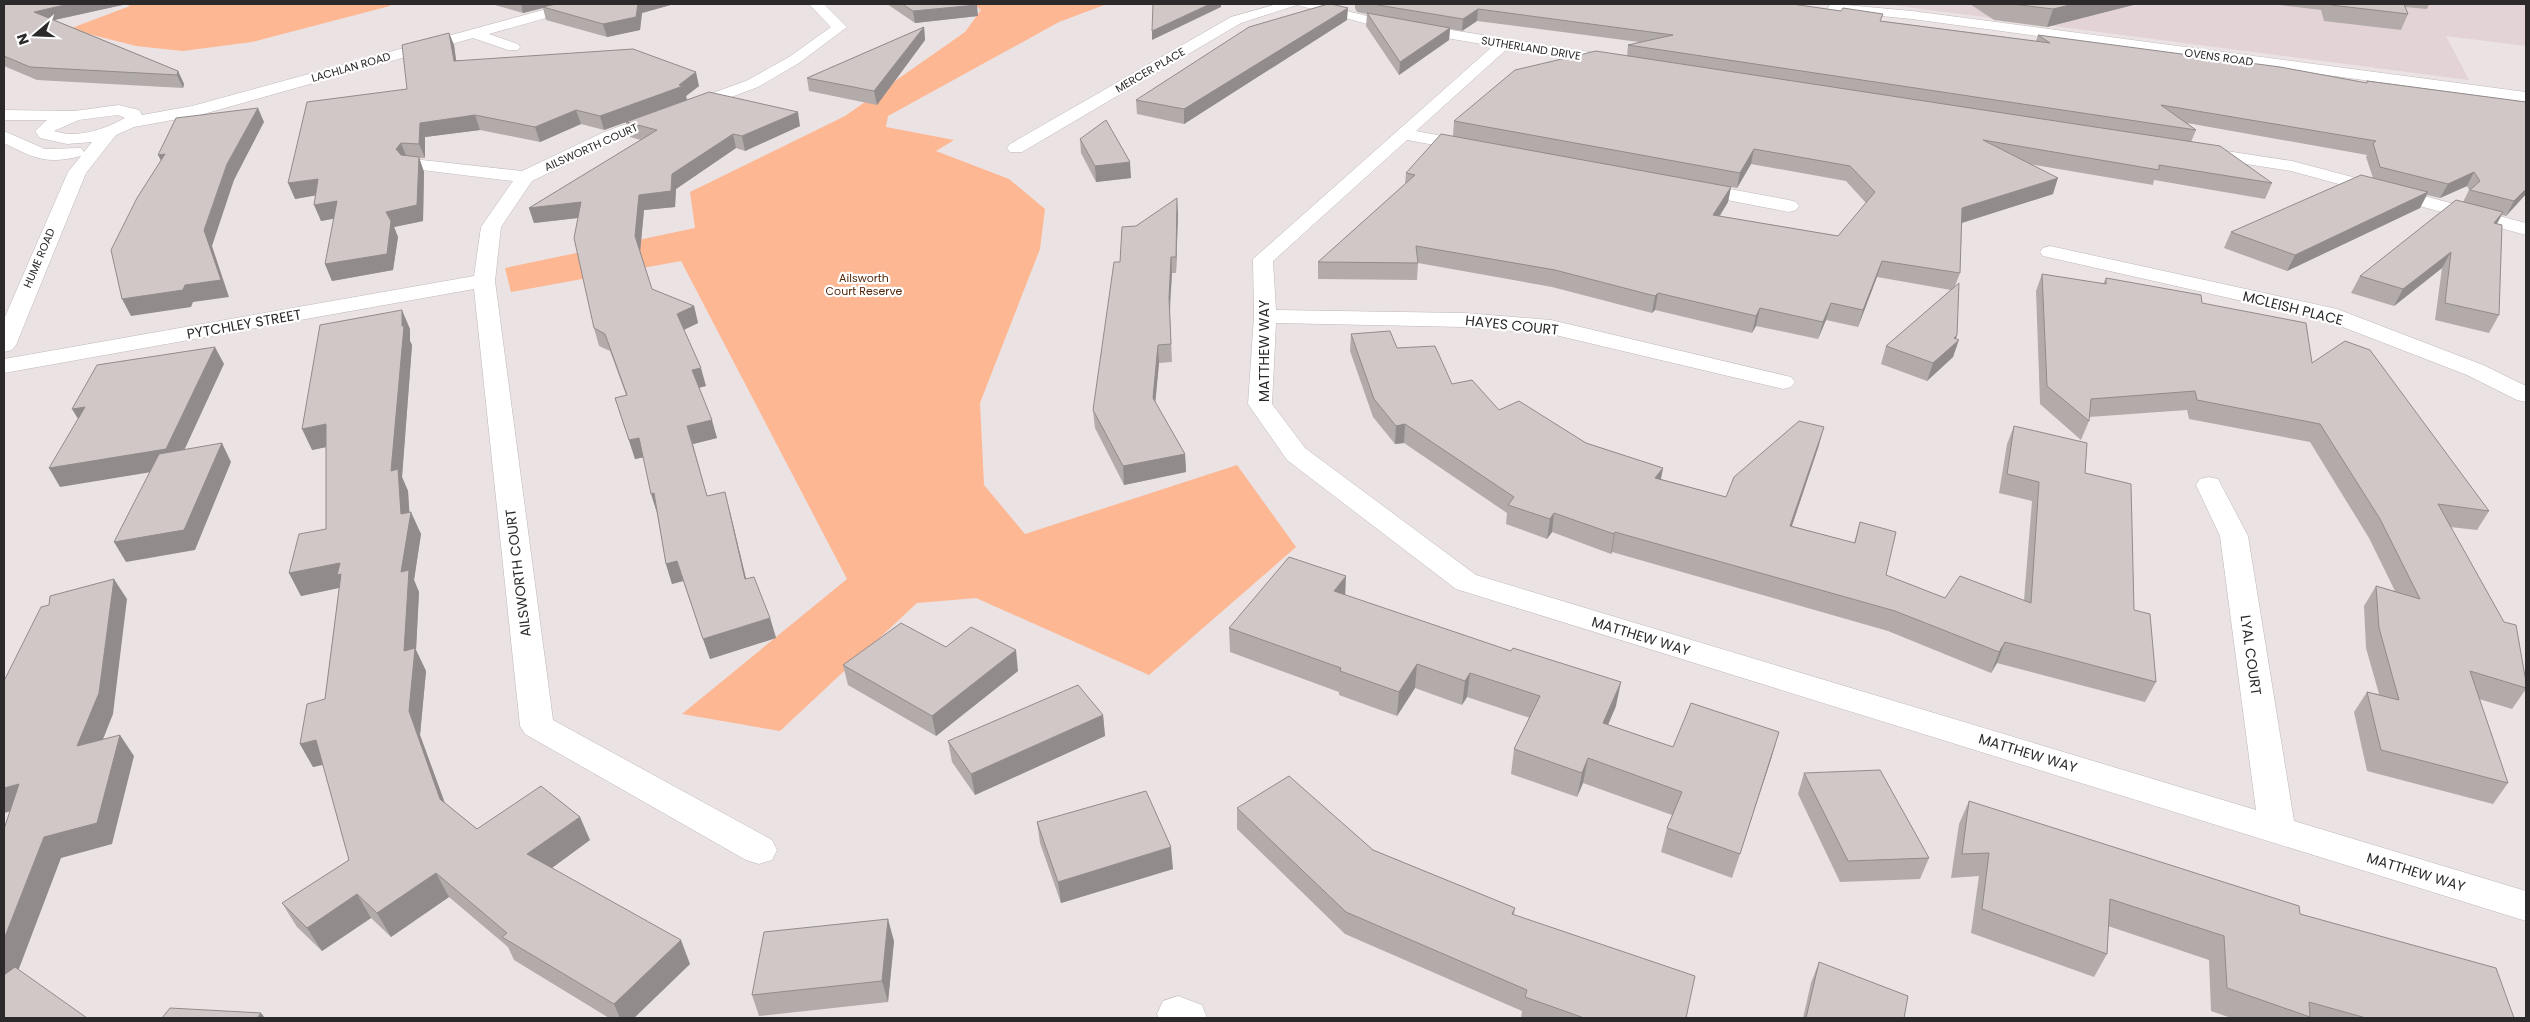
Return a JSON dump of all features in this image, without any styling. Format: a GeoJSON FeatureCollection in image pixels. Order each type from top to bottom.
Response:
{"type":"FeatureCollection","features":[{"type":"Feature","properties":{"kind":"street","name":"LACHLAN ROAD"},"geometry":{"type":"LineString","coordinates":[[541,4],[564,8]]}},
{"type":"Feature","properties":{"kind":"street","name":"LACHLAN ROAD"},"geometry":{"type":"LineString","coordinates":[[128,117],[194,111],[580,4]]}},
{"type":"Feature","properties":{"kind":"street","name":"AILSWORTH COURT"},"geometry":{"type":"LineString","coordinates":[[759,850],[537,726],[484,281],[491,227],[525,176],[610,136],[752,84],[794,60],[840,26],[816,4]]}},
{"type":"Feature","properties":{"kind":"street","name":"MERCER PLACE"},"geometry":{"type":"LineString","coordinates":[[1016,148],[1236,20],[1291,4]]}},
{"type":"Feature","properties":{"kind":"street","name":"SUTHERLAND DRIVE"},"geometry":{"type":"LineString","coordinates":[[1303,4],[1371,22],[1630,64]]}},
{"type":"Feature","properties":{"kind":"street","name":"OVENS ROAD"},"geometry":{"type":"LineString","coordinates":[[1856,4],[1912,15]]}},
{"type":"Feature","properties":{"kind":"street","name":"OVENS ROAD"},"geometry":{"type":"LineString","coordinates":[[1817,9],[1840,6],[1912,15],[2526,98]]}},
{"type":"Feature","properties":{"kind":"street"},"geometry":{"type":"LineString","coordinates":[[473,33],[513,47]]}},
{"type":"Feature","properties":{"kind":"street","name":"MATTHEW WAY"},"geometry":{"type":"LineString","coordinates":[[1504,44],[1263,259],[1265,316],[1260,404],[1296,454],[1466,582],[2526,906]]}},
{"type":"Feature","properties":{"kind":"street"},"geometry":{"type":"LineString","coordinates":[[4,115],[78,115],[106,111],[128,117]]}},
{"type":"Feature","properties":{"kind":"street"},"geometry":{"type":"LineString","coordinates":[[47,127],[78,115]]}},
{"type":"Feature","properties":{"kind":"street","name":"HUME ROAD"},"geometry":{"type":"LineString","coordinates":[[4,345],[75,154],[128,117]]}},
{"type":"Feature","properties":{"kind":"street","name":"HUME ROAD"},"geometry":{"type":"LineString","coordinates":[[4,119],[47,127],[44,131],[46,134],[75,154]]}},
{"type":"Feature","properties":{"kind":"street","name":"HUME ROAD"},"geometry":{"type":"LineString","coordinates":[[75,154],[111,130]]}},
{"type":"Feature","properties":{"kind":"street"},"geometry":{"type":"LineString","coordinates":[[1404,134],[1490,150]]}},
{"type":"Feature","properties":{"kind":"street"},"geometry":{"type":"LineString","coordinates":[[4,136],[42,155],[75,154]]}},
{"type":"Feature","properties":{"kind":"street"},"geometry":{"type":"LineString","coordinates":[[2185,150],[2292,166],[2526,229]]}},
{"type":"Feature","properties":{"kind":"street"},"geometry":{"type":"LineString","coordinates":[[413,164],[525,176]]}},
{"type":"Feature","properties":{"kind":"street"},"geometry":{"type":"LineString","coordinates":[[1674,185],[1789,206]]}},
{"type":"Feature","properties":{"kind":"street","name":"MCLEISH PLACE"},"geometry":{"type":"LineString","coordinates":[[2050,252],[2329,314],[2475,370],[2526,395]]}},
{"type":"Feature","properties":{"kind":"street","name":"PYTCHLEY STREET"},"geometry":{"type":"LineString","coordinates":[[4,366],[484,281]]}},
{"type":"Feature","properties":{"kind":"street","name":"HAYES COURT"},"geometry":{"type":"LineString","coordinates":[[1265,316],[1464,320],[1551,327],[1783,382]]}},
{"type":"Feature","properties":{"kind":"street","name":"LYAL COURT"},"geometry":{"type":"LineString","coordinates":[[2209,485],[2234,536],[2277,829]]}},
{"type":"Feature","properties":{"kind":"shaded area"},"geometry":{"type":"Polygon","coordinates":[[[1883,4],[2526,4],[2526,46],[2446,36],[2469,80],[1883,4]]]}},
{"type":"Feature","properties":{"kind":"green space"},"geometry":{"type":"Polygon","coordinates":[[[125,4],[390,4],[390,6],[252,42],[183,51],[136,46],[69,29],[130,6],[125,4]]]}},
{"type":"Feature","properties":{"kind":"green space","name":"Ailsworth Court Reserve"},"geometry":{"type":"Polygon","coordinates":[[[973,4],[1107,4],[1059,22],[888,116],[886,127],[954,140],[936,151],[1009,179],[1045,209],[1040,249],[980,403],[984,485],[1025,534],[1237,465],[1296,547],[1149,675],[976,598],[917,603],[780,731],[682,714],[847,579],[681,261],[511,292],[505,268],[695,228],[690,192],[845,116],[965,32],[981,10],[973,4]]]}},
{"type":"Feature","properties":{"kind":"building"},"geometry":{"type":"Polygon","coordinates":[[[4,4],[69,4],[34,12],[178,71],[177,75],[30,67],[4,56],[4,4]]]}},
{"type":"Feature","properties":{"kind":"building"},"geometry":{"type":"Polygon","coordinates":[[[556,4],[638,4],[636,17],[603,24],[543,7],[556,4]]]}},
{"type":"Feature","properties":{"kind":"building"},"geometry":{"type":"Polygon","coordinates":[[[902,4],[974,4],[977,5],[913,11],[902,4]]]}},
{"type":"Feature","properties":{"kind":"building"},"geometry":{"type":"Polygon","coordinates":[[[1153,4],[1210,4],[1152,31],[1153,4]]]}},
{"type":"Feature","properties":{"kind":"building"},"geometry":{"type":"Polygon","coordinates":[[[1328,4],[1348,8],[1184,109],[1136,100],[1249,27],[1328,4]]]}},
{"type":"Feature","properties":{"kind":"building"},"geometry":{"type":"Polygon","coordinates":[[[1372,4],[1792,4],[1841,11],[1843,8],[1883,14],[1880,21],[2050,43],[2038,35],[2280,67],[2367,83],[2367,81],[2526,102],[2526,189],[2514,201],[2470,190],[2480,181],[2474,172],[2448,184],[2380,167],[2373,143],[2376,141],[2161,105],[2196,130],[1628,45],[1673,35],[1478,9],[1463,19],[1372,4]]]}},
{"type":"Feature","properties":{"kind":"building"},"geometry":{"type":"Polygon","coordinates":[[[2012,4],[2074,4],[2053,9],[2012,4]]]}},
{"type":"Feature","properties":{"kind":"building"},"geometry":{"type":"Polygon","coordinates":[[[2404,4],[2408,14],[2331,5],[2404,4]]]}},
{"type":"Feature","properties":{"kind":"building"},"geometry":{"type":"Polygon","coordinates":[[[1367,13],[1450,28],[1400,62],[1367,13]]]}},
{"type":"Feature","properties":{"kind":"building"},"geometry":{"type":"Polygon","coordinates":[[[924,27],[874,91],[807,78],[924,27]]]}},
{"type":"Feature","properties":{"kind":"building"},"geometry":{"type":"Polygon","coordinates":[[[449,33],[454,61],[633,49],[696,72],[679,85],[683,86],[600,116],[576,110],[535,127],[475,115],[420,123],[419,144],[401,143],[396,149],[401,155],[419,157],[417,205],[386,212],[391,221],[387,254],[325,264],[337,201],[314,205],[318,179],[288,183],[307,102],[407,89],[402,45],[449,33]]]}},
{"type":"Feature","properties":{"kind":"building"},"geometry":{"type":"Polygon","coordinates":[[[1596,51],[2220,146],[2272,183],[2159,165],[2159,170],[1983,140],[2058,178],[1962,208],[1960,273],[1882,261],[1863,310],[1831,303],[1823,322],[1760,308],[1756,316],[1658,293],[1655,296],[1555,270],[1416,246],[1418,263],[1318,262],[1415,175],[1406,173],[1441,134],[1731,187],[1713,215],[1838,236],[1875,192],[1850,166],[1754,149],[1740,173],[1454,121],[1515,70],[1596,51]]]}},
{"type":"Feature","properties":{"kind":"building"},"geometry":{"type":"Polygon","coordinates":[[[709,92],[798,112],[742,136],[733,134],[672,174],[671,191],[639,195],[635,236],[652,289],[694,306],[677,314],[701,368],[692,370],[712,420],[687,426],[707,496],[725,492],[745,579],[754,577],[770,618],[703,639],[677,561],[666,564],[654,493],[651,494],[639,438],[629,440],[615,398],[627,395],[605,334],[594,328],[574,238],[581,202],[529,208],[657,130],[626,122],[709,92]]]}},
{"type":"Feature","properties":{"kind":"building"},"geometry":{"type":"Polygon","coordinates":[[[258,108],[227,164],[204,230],[221,280],[185,285],[183,290],[122,299],[111,250],[137,198],[165,154],[158,155],[176,118],[258,108]]]}},
{"type":"Feature","properties":{"kind":"building"},"geometry":{"type":"Polygon","coordinates":[[[1106,120],[1130,162],[1095,166],[1080,139],[1106,120]]]}},
{"type":"Feature","properties":{"kind":"building"},"geometry":{"type":"Polygon","coordinates":[[[2361,175],[2428,192],[2295,255],[2231,232],[2361,175]]]}},
{"type":"Feature","properties":{"kind":"building"},"geometry":{"type":"Polygon","coordinates":[[[1177,198],[1176,257],[1171,257],[1169,298],[1171,344],[1158,345],[1153,398],[1185,454],[1123,466],[1093,410],[1114,262],[1120,262],[1122,227],[1136,226],[1177,198]]]}},
{"type":"Feature","properties":{"kind":"building"},"geometry":{"type":"Polygon","coordinates":[[[2456,200],[2503,212],[2494,223],[2502,225],[2499,315],[2445,303],[2451,252],[2403,289],[2360,276],[2456,200]]]}},
{"type":"Feature","properties":{"kind":"building"},"geometry":{"type":"Polygon","coordinates":[[[2042,274],[2106,284],[2106,278],[2201,295],[2202,303],[2306,323],[2312,363],[2345,341],[2370,350],[2489,511],[2438,504],[2504,622],[2516,625],[2526,688],[2470,671],[2508,783],[2381,750],[2367,692],[2399,700],[2379,628],[2376,586],[2420,599],[2380,519],[2320,424],[2197,400],[2195,391],[2091,399],[2089,421],[2047,386],[2042,274]]]}},
{"type":"Feature","properties":{"kind":"building"},"geometry":{"type":"Polygon","coordinates":[[[1959,283],[1957,335],[1954,338],[1959,340],[1933,363],[1886,346],[1959,283]]]}},
{"type":"Feature","properties":{"kind":"building"},"geometry":{"type":"Polygon","coordinates":[[[402,310],[402,326],[404,326],[391,471],[398,469],[401,514],[411,512],[401,572],[409,570],[404,651],[415,648],[409,711],[440,799],[477,829],[541,786],[580,817],[527,854],[681,940],[614,1004],[502,937],[507,933],[436,873],[377,913],[357,894],[307,928],[282,903],[349,860],[316,740],[300,744],[307,704],[325,699],[341,574],[337,575],[340,563],[289,573],[299,534],[326,529],[326,424],[302,429],[320,325],[402,310]]]}},
{"type":"Feature","properties":{"kind":"building"},"geometry":{"type":"Polygon","coordinates":[[[1390,331],[1397,348],[1435,346],[1452,384],[1472,380],[1499,410],[1519,401],[1586,443],[1663,468],[1655,478],[1726,497],[1734,477],[1799,421],[1824,427],[1790,526],[1855,543],[1860,522],[1896,532],[1886,575],[1945,598],[1960,576],[2031,603],[2039,482],[2007,474],[2014,426],[2087,443],[2085,473],[2131,484],[2134,610],[2150,614],[2156,682],[2005,642],[1999,652],[1895,611],[1615,532],[1614,534],[1554,513],[1550,519],[1508,505],[1514,497],[1405,424],[1396,426],[1374,399],[1351,334],[1390,331]]]}},
{"type":"Feature","properties":{"kind":"building"},"geometry":{"type":"Polygon","coordinates":[[[215,347],[166,449],[49,468],[85,407],[72,409],[97,365],[215,347]]]}},
{"type":"Feature","properties":{"kind":"building"},"geometry":{"type":"Polygon","coordinates":[[[222,443],[184,530],[114,542],[159,454],[222,443]]]}},
{"type":"Feature","properties":{"kind":"building"},"geometry":{"type":"Polygon","coordinates":[[[1289,557],[1346,576],[1334,591],[1511,651],[1513,648],[1621,682],[1603,723],[1673,747],[1691,703],[1779,732],[1740,854],[1667,828],[1682,792],[1588,758],[1582,773],[1514,749],[1540,696],[1470,673],[1465,681],[1417,664],[1399,692],[1340,671],[1341,668],[1229,628],[1289,557]]]}},
{"type":"Feature","properties":{"kind":"building"},"geometry":{"type":"Polygon","coordinates":[[[114,579],[99,693],[77,746],[120,735],[97,823],[44,837],[4,939],[4,829],[19,784],[4,788],[4,681],[41,607],[49,605],[50,596],[114,579]]]}},
{"type":"Feature","properties":{"kind":"building"},"geometry":{"type":"Polygon","coordinates":[[[901,623],[946,647],[971,627],[1016,650],[932,716],[843,665],[901,623]]]}},
{"type":"Feature","properties":{"kind":"building"},"geometry":{"type":"Polygon","coordinates":[[[1078,685],[1103,715],[971,774],[948,741],[1078,685]]]}},
{"type":"Feature","properties":{"kind":"building"},"geometry":{"type":"Polygon","coordinates":[[[1880,770],[1929,858],[1848,861],[1804,773],[1880,770]]]}},
{"type":"Feature","properties":{"kind":"building"},"geometry":{"type":"Polygon","coordinates":[[[1289,776],[1373,850],[1515,908],[1512,914],[1695,976],[1686,1018],[1584,1018],[1525,997],[1527,990],[1346,912],[1237,808],[1289,776]]]}},
{"type":"Feature","properties":{"kind":"building"},"geometry":{"type":"Polygon","coordinates":[[[1146,791],[1171,847],[1058,882],[1037,822],[1146,791]]]}},
{"type":"Feature","properties":{"kind":"building"},"geometry":{"type":"Polygon","coordinates":[[[1969,801],[2299,906],[2300,914],[2496,968],[2514,1018],[2366,1018],[2309,1002],[2310,1017],[2227,988],[2224,936],[2110,899],[2107,954],[1982,909],[1989,853],[1962,854],[1969,801]]]}},
{"type":"Feature","properties":{"kind":"building"},"geometry":{"type":"Polygon","coordinates":[[[888,919],[882,981],[752,995],[764,932],[888,919]]]}},
{"type":"Feature","properties":{"kind":"building"},"geometry":{"type":"Polygon","coordinates":[[[1819,962],[1908,996],[1904,1018],[1806,1018],[1819,962]]]}},
{"type":"Feature","properties":{"kind":"building"},"geometry":{"type":"Polygon","coordinates":[[[15,967],[87,1018],[4,1018],[4,975],[15,967]]]}},
{"type":"Feature","properties":{"kind":"building"},"geometry":{"type":"Polygon","coordinates":[[[170,1008],[261,1013],[257,1018],[162,1018],[170,1008]]]}}]}
